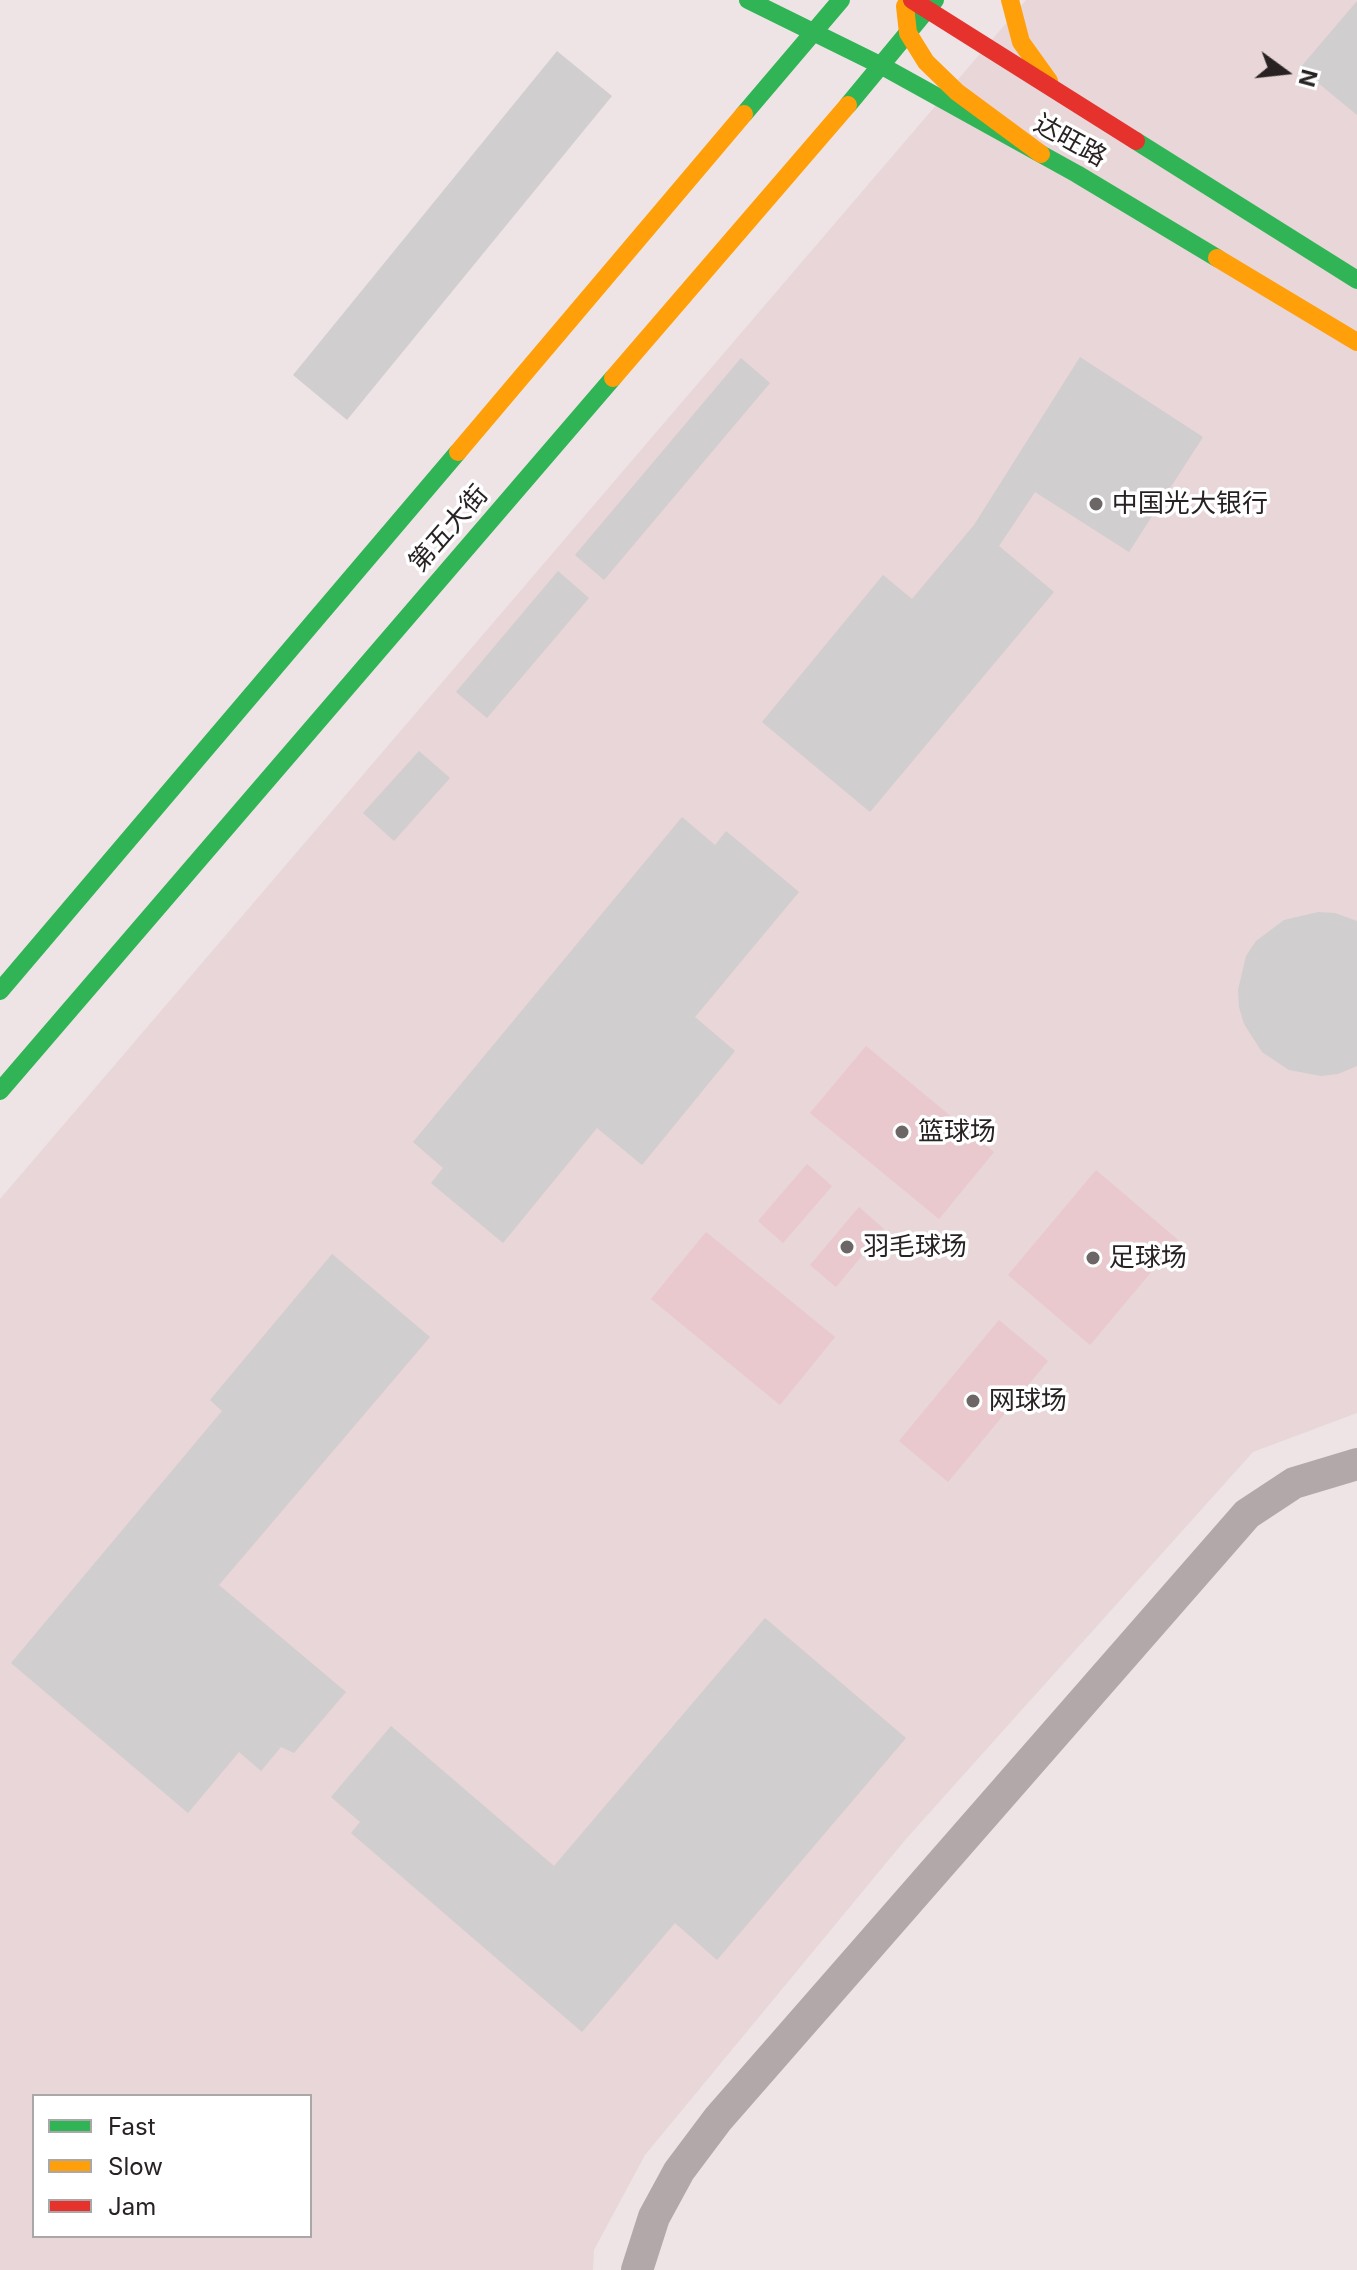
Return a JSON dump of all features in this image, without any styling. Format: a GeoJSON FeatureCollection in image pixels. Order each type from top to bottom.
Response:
{"type":"FeatureCollection","features":[{"type":"Feature","properties":{"kind":"main road","name":"达旺路"},"geometry":{"type":"LineString","coordinates":[[748,0],[882,66],[1041,154],[1357,342]]}},
{"type":"Feature","properties":{"kind":"main road","name":"第五大街"},"geometry":{"type":"LineString","coordinates":[[0,991],[841,0]]}},
{"type":"Feature","properties":{"kind":"main road"},"geometry":{"type":"LineString","coordinates":[[905,0],[908,33],[926,62],[940,77],[1041,154]]}},
{"type":"Feature","properties":{"kind":"main road"},"geometry":{"type":"LineString","coordinates":[[1010,0],[1016,27],[1032,60],[1046,78],[1078,106]]}},
{"type":"Feature","properties":{"kind":"main road","name":"达旺路"},"geometry":{"type":"LineString","coordinates":[[925,3],[1078,106],[1357,280]]}},
{"type":"Feature","properties":{"kind":"main road","name":"第五大街"},"geometry":{"type":"LineString","coordinates":[[0,1091],[882,66],[908,33],[925,3]]}},
{"type":"Feature","properties":{"kind":"street"},"geometry":{"type":"LineString","coordinates":[[637,2270],[654,2217],[679,2171],[718,2119],[1247,1514],[1294,1483],[1357,1464]]}},
{"type":"Feature","properties":{"kind":"shaded area"},"geometry":{"type":"Polygon","coordinates":[[[1026,0],[1357,0],[1357,1413],[1253,1452],[906,1839],[645,2155],[594,2250],[593,2270],[0,2270],[0,1199],[1026,0]]]}},
{"type":"Feature","properties":{"kind":"shaded area","name":"篮球场"},"geometry":{"type":"Polygon","coordinates":[[[866,1046],[994,1152],[939,1219],[810,1113],[866,1046]]]}},
{"type":"Feature","properties":{"kind":"shaded area","name":"羽毛球场"},"geometry":{"type":"Polygon","coordinates":[[[807,1164],[832,1186],[783,1243],[758,1221],[807,1164]]]}},
{"type":"Feature","properties":{"kind":"shaded area","name":"足球场"},"geometry":{"type":"Polygon","coordinates":[[[1096,1170],[1178,1240],[1090,1345],[1008,1275],[1096,1170]]]}},
{"type":"Feature","properties":{"kind":"shaded area","name":"羽毛球场"},"geometry":{"type":"Polygon","coordinates":[[[859,1207],[884,1229],[836,1287],[810,1265],[859,1207]]]}},
{"type":"Feature","properties":{"kind":"shaded area"},"geometry":{"type":"Polygon","coordinates":[[[706,1232],[835,1337],[780,1405],[651,1299],[706,1232]]]}},
{"type":"Feature","properties":{"kind":"shaded area","name":"网球场"},"geometry":{"type":"Polygon","coordinates":[[[999,1320],[1048,1361],[948,1482],[899,1441],[999,1320]]]}},
{"type":"Feature","properties":{"kind":"building"},"geometry":{"type":"Polygon","coordinates":[[[1357,1],[1357,115],[1300,68],[1357,1]]]}},
{"type":"Feature","properties":{"kind":"building"},"geometry":{"type":"Polygon","coordinates":[[[557,51],[612,96],[347,420],[293,375],[557,51]]]}},
{"type":"Feature","properties":{"kind":"building"},"geometry":{"type":"Polygon","coordinates":[[[1080,357],[1203,437],[1129,552],[1035,492],[999,546],[1054,592],[870,812],[762,722],[883,575],[912,599],[974,525],[1080,357]]]}},
{"type":"Feature","properties":{"kind":"building"},"geometry":{"type":"Polygon","coordinates":[[[741,358],[770,383],[604,580],[575,555],[741,358]]]}},
{"type":"Feature","properties":{"kind":"building"},"geometry":{"type":"Polygon","coordinates":[[[558,571],[589,598],[487,718],[456,692],[558,571]]]}},
{"type":"Feature","properties":{"kind":"building"},"geometry":{"type":"Polygon","coordinates":[[[419,751],[450,778],[394,841],[363,813],[419,751]]]}},
{"type":"Feature","properties":{"kind":"building"},"geometry":{"type":"Polygon","coordinates":[[[682,817],[715,845],[726,831],[799,892],[695,1017],[735,1051],[642,1165],[597,1128],[503,1243],[431,1183],[443,1168],[413,1142],[682,817]]]}},
{"type":"Feature","properties":{"kind":"building"},"geometry":{"type":"Polygon","coordinates":[[[1318,912],[1335,913],[1357,921],[1357,1066],[1338,1074],[1321,1076],[1289,1070],[1262,1052],[1244,1024],[1238,990],[1246,956],[1256,941],[1284,920],[1318,912]]]}},
{"type":"Feature","properties":{"kind":"building"},"geometry":{"type":"Polygon","coordinates":[[[332,1254],[430,1337],[219,1585],[346,1692],[294,1753],[281,1747],[261,1771],[239,1752],[188,1813],[11,1663],[222,1411],[210,1400],[332,1254]]]}},
{"type":"Feature","properties":{"kind":"building"},"geometry":{"type":"Polygon","coordinates":[[[765,1618],[906,1738],[717,1960],[675,1923],[582,2032],[351,1833],[360,1822],[331,1797],[391,1726],[554,1866],[765,1618]]]}},
{"type":"Feature","properties":{"kind":"traffic: fast"},"geometry":{"type":"LineString","coordinates":[[748,0],[882,66],[1077,174],[1217,258]]}},
{"type":"Feature","properties":{"kind":"traffic: fast"},"geometry":{"type":"LineString","coordinates":[[744,114],[841,0]]}},
{"type":"Feature","properties":{"kind":"traffic: fast"},"geometry":{"type":"LineString","coordinates":[[848,105],[935,0]]}},
{"type":"Feature","properties":{"kind":"traffic: fast"},"geometry":{"type":"LineString","coordinates":[[1136,141],[1357,280]]}},
{"type":"Feature","properties":{"kind":"traffic: fast"},"geometry":{"type":"LineString","coordinates":[[0,1091],[613,378]]}},
{"type":"Feature","properties":{"kind":"traffic: fast"},"geometry":{"type":"LineString","coordinates":[[0,991],[458,452]]}},
{"type":"Feature","properties":{"kind":"traffic: slow"},"geometry":{"type":"LineString","coordinates":[[1010,0],[1021,42],[1049,81]]}},
{"type":"Feature","properties":{"kind":"traffic: slow"},"geometry":{"type":"LineString","coordinates":[[905,6],[908,33],[926,62],[957,92],[1041,154]]}},
{"type":"Feature","properties":{"kind":"traffic: slow"},"geometry":{"type":"LineString","coordinates":[[613,378],[848,105]]}},
{"type":"Feature","properties":{"kind":"traffic: slow"},"geometry":{"type":"LineString","coordinates":[[458,452],[744,114]]}},
{"type":"Feature","properties":{"kind":"traffic: slow"},"geometry":{"type":"LineString","coordinates":[[1217,258],[1357,342]]}},
{"type":"Feature","properties":{"kind":"traffic: jam"},"geometry":{"type":"LineString","coordinates":[[912,0],[1136,141]]}},
{"type":"Feature","properties":{"kind":"place","name":"中国光大银行"},"geometry":{"type":"Point","coordinates":[1096,504]}},
{"type":"Feature","properties":{"kind":"place","name":"篮球场"},"geometry":{"type":"Point","coordinates":[902,1132]}},
{"type":"Feature","properties":{"kind":"place","name":"羽毛球场"},"geometry":{"type":"Point","coordinates":[847,1247]}},
{"type":"Feature","properties":{"kind":"place","name":"足球场"},"geometry":{"type":"Point","coordinates":[1093,1258]}},
{"type":"Feature","properties":{"kind":"place","name":"网球场"},"geometry":{"type":"Point","coordinates":[973,1401]}}]}
